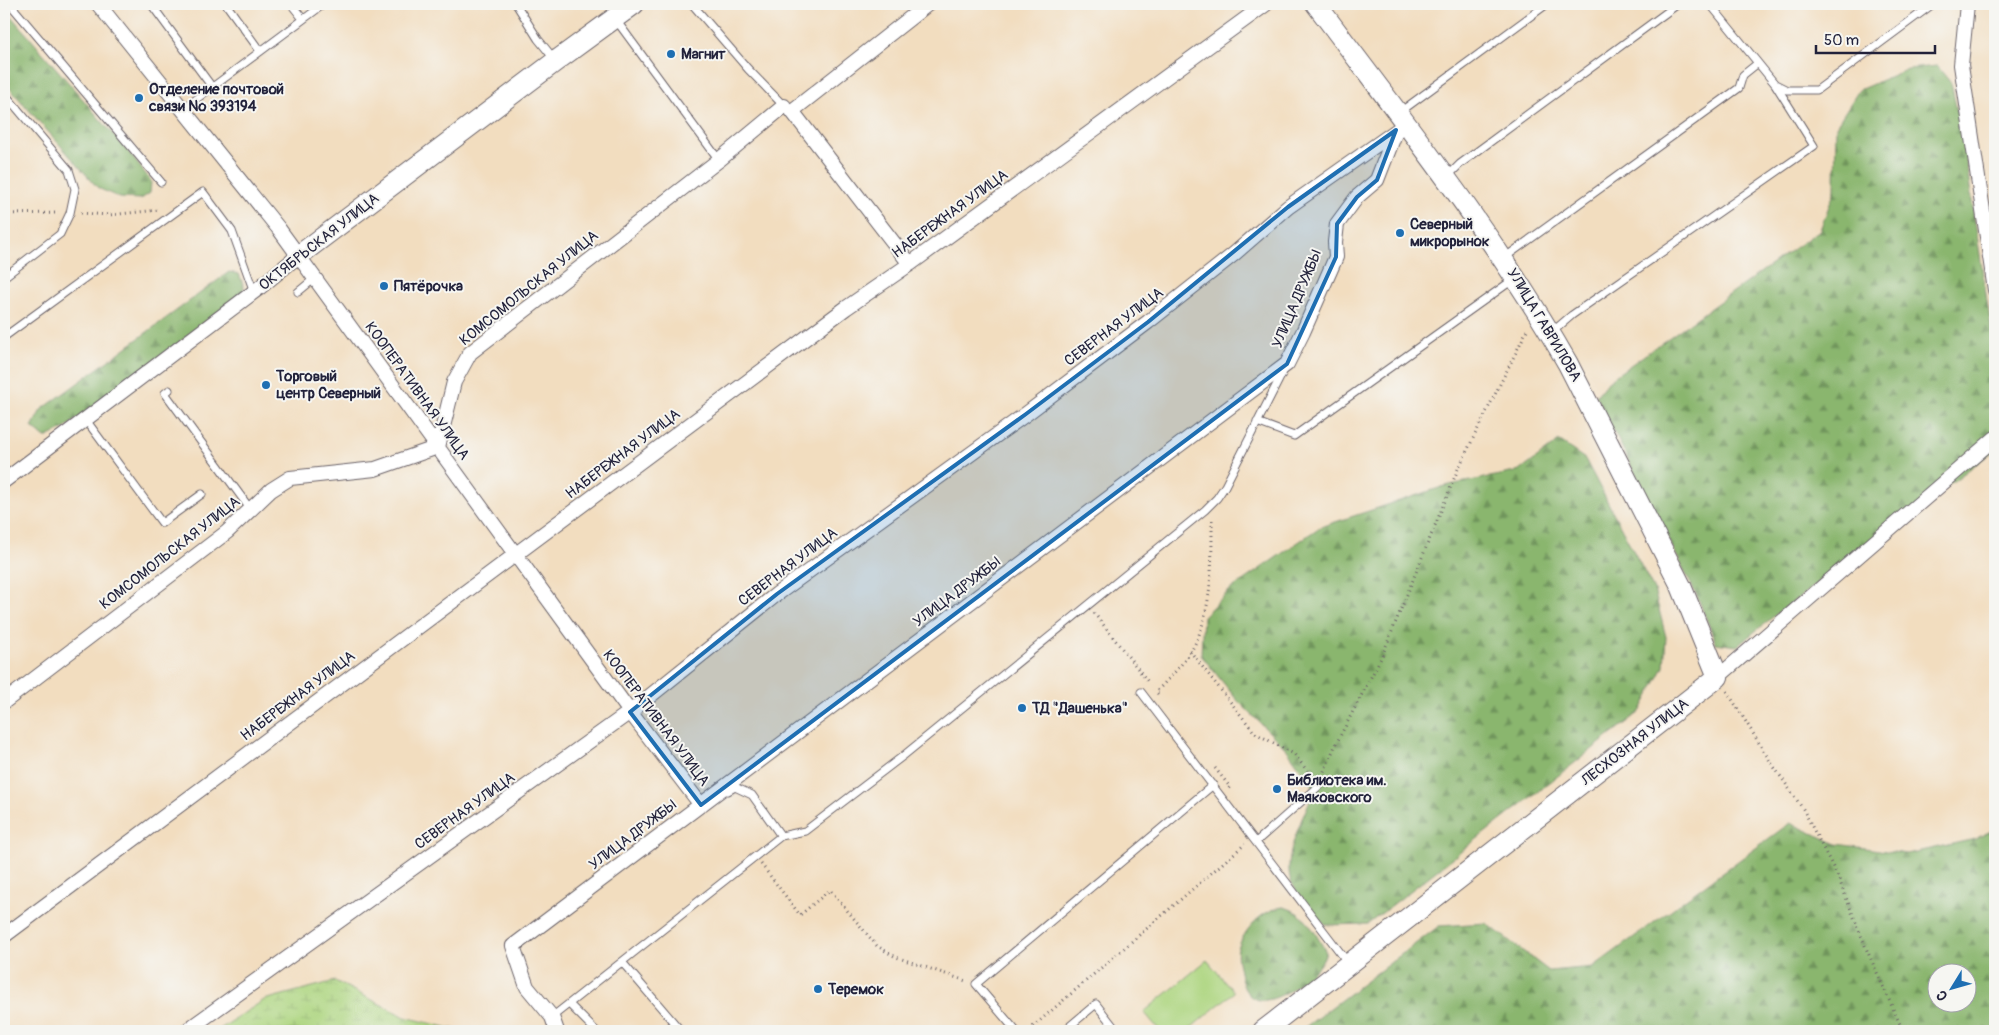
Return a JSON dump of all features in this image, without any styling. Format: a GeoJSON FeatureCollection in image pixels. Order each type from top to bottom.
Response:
{"type":"FeatureCollection","features":[{"type":"Feature","properties":{"kind":"street","name":"КООПЕРАТИВНАЯ УЛИЦА"},"geometry":{"type":"LineString","coordinates":[[98,4],[315,278],[630,712],[701,805]]}},
{"type":"Feature","properties":{"kind":"street","name":"ОКТЯБРЬСКАЯ УЛИЦА"},"geometry":{"type":"LineString","coordinates":[[4,482],[254,292],[298,256],[634,4]]}},
{"type":"Feature","properties":{"kind":"street","name":"КОМСОМОЛЬСКАЯ УЛИЦА"},"geometry":{"type":"LineString","coordinates":[[4,702],[228,532],[271,490],[290,478],[375,468],[438,447],[454,382],[470,353],[719,160],[928,4]]}},
{"type":"Feature","properties":{"kind":"street","name":"НАБЕРЕЖНАЯ УЛИЦА"},"geometry":{"type":"LineString","coordinates":[[4,936],[846,308],[910,264],[1266,4]]}},
{"type":"Feature","properties":{"kind":"street","name":"УЛИЦА ГАВРИЛОВА"},"geometry":{"type":"LineString","coordinates":[[1316,4],[1400,122],[1447,177],[1517,277],[1551,333],[1681,586],[1718,677]]}},
{"type":"Feature","properties":{"kind":"street"},"geometry":{"type":"LineString","coordinates":[[1967,4],[1960,65],[1995,290]]}},
{"type":"Feature","properties":{"kind":"street"},"geometry":{"type":"LineString","coordinates":[[788,109],[910,264]]}},
{"type":"Feature","properties":{"kind":"street","name":"УЛИЦА ДРУЖБЫ"},"geometry":{"type":"LineString","coordinates":[[557,1031],[552,1017],[527,987],[512,946],[1287,364],[1336,257],[1337,224],[1357,197],[1377,180],[1400,122]]}},
{"type":"Feature","properties":{"kind":"street","name":"СЕВЕРНАЯ УЛИЦА"},"geometry":{"type":"LineString","coordinates":[[186,1031],[630,712],[777,594],[1026,414],[1177,300],[1288,207],[1400,122]]}},
{"type":"Feature","properties":{"kind":"street","name":"ЛЕСХОЗНАЯ УЛИЦА"},"geometry":{"type":"LineString","coordinates":[[1262,1031],[1718,677],[1995,438]]}},
{"type":"Feature","properties":{"kind":"lane"},"geometry":{"type":"LineString","coordinates":[[10,4],[161,182]]}},
{"type":"Feature","properties":{"kind":"lane"},"geometry":{"type":"LineString","coordinates":[[151,4],[212,87]]}},
{"type":"Feature","properties":{"kind":"lane"},"geometry":{"type":"LineString","coordinates":[[226,4],[260,51]]}},
{"type":"Feature","properties":{"kind":"lane"},"geometry":{"type":"LineString","coordinates":[[291,4],[303,19]]}},
{"type":"Feature","properties":{"kind":"lane"},"geometry":{"type":"LineString","coordinates":[[183,109],[324,4]]}},
{"type":"Feature","properties":{"kind":"lane"},"geometry":{"type":"LineString","coordinates":[[516,4],[538,39],[556,61]]}},
{"type":"Feature","properties":{"kind":"lane"},"geometry":{"type":"LineString","coordinates":[[692,4],[748,69],[788,109]]}},
{"type":"Feature","properties":{"kind":"lane"},"geometry":{"type":"LineString","coordinates":[[1400,122],[1547,4]]}},
{"type":"Feature","properties":{"kind":"lane"},"geometry":{"type":"LineString","coordinates":[[1447,177],[1460,164],[1678,4]]}},
{"type":"Feature","properties":{"kind":"lane"},"geometry":{"type":"LineString","coordinates":[[1551,333],[1572,315],[1814,146],[1775,84],[1710,4]]}},
{"type":"Feature","properties":{"kind":"lane"},"geometry":{"type":"LineString","coordinates":[[1775,84],[1787,90],[1817,90],[1932,4]]}},
{"type":"Feature","properties":{"kind":"lane"},"geometry":{"type":"LineString","coordinates":[[614,18],[719,160]]}},
{"type":"Feature","properties":{"kind":"lane"},"geometry":{"type":"LineString","coordinates":[[1504,258],[1739,88],[1743,75],[1758,63]]}},
{"type":"Feature","properties":{"kind":"lane"},"geometry":{"type":"LineString","coordinates":[[4,93],[69,170],[76,189],[70,213],[60,234],[4,277]]}},
{"type":"Feature","properties":{"kind":"lane"},"geometry":{"type":"LineString","coordinates":[[4,337],[202,192],[232,231],[254,292]]}},
{"type":"Feature","properties":{"kind":"lane"},"geometry":{"type":"LineString","coordinates":[[1257,422],[1294,436],[1517,277]]}},
{"type":"Feature","properties":{"kind":"lane"},"geometry":{"type":"LineString","coordinates":[[298,292],[315,278]]}},
{"type":"Feature","properties":{"kind":"lane"},"geometry":{"type":"LineString","coordinates":[[552,1017],[781,836],[805,831],[910,750],[1212,503],[1225,486],[1287,364]]}},
{"type":"Feature","properties":{"kind":"lane"},"geometry":{"type":"LineString","coordinates":[[169,390],[165,393],[251,510]]}},
{"type":"Feature","properties":{"kind":"lane"},"geometry":{"type":"LineString","coordinates":[[86,420],[162,523],[202,494]]}},
{"type":"Feature","properties":{"kind":"lane"},"geometry":{"type":"LineString","coordinates":[[1141,692],[1349,964]]}},
{"type":"Feature","properties":{"kind":"lane"},"geometry":{"type":"LineString","coordinates":[[1016,1031],[976,984],[1213,785]]}},
{"type":"Feature","properties":{"kind":"lane"},"geometry":{"type":"LineString","coordinates":[[1255,839],[1319,786]]}},
{"type":"Feature","properties":{"kind":"lane"},"geometry":{"type":"LineString","coordinates":[[701,805],[735,787],[752,795],[781,836]]}},
{"type":"Feature","properties":{"kind":"lane"},"geometry":{"type":"LineString","coordinates":[[622,962],[681,1031]]}},
{"type":"Feature","properties":{"kind":"lane"},"geometry":{"type":"LineString","coordinates":[[570,1004],[596,1031]]}},
{"type":"Feature","properties":{"kind":"lane"},"geometry":{"type":"LineString","coordinates":[[1064,1031],[1096,1004],[1117,1031]]}},
{"type":"Feature","properties":{"kind":"path"},"geometry":{"type":"LineString","coordinates":[[4,214],[24,212],[109,215],[182,207]]}},
{"type":"Feature","properties":{"kind":"path"},"geometry":{"type":"LineString","coordinates":[[1190,651],[1255,733],[1294,754],[1319,786],[1336,744],[1382,656],[1458,470],[1524,338],[1535,307]]}},
{"type":"Feature","properties":{"kind":"path"},"geometry":{"type":"LineString","coordinates":[[1147,699],[1178,668],[1194,645],[1204,620],[1212,560],[1212,503]]}},
{"type":"Feature","properties":{"kind":"path"},"geometry":{"type":"LineString","coordinates":[[1088,606],[1162,699]]}},
{"type":"Feature","properties":{"kind":"path"},"geometry":{"type":"LineString","coordinates":[[1718,677],[1807,817],[1838,877],[1866,948],[1903,1031]]}},
{"type":"Feature","properties":{"kind":"path"},"geometry":{"type":"LineString","coordinates":[[1213,765],[1230,787],[1221,795]]}},
{"type":"Feature","properties":{"kind":"path"},"geometry":{"type":"LineString","coordinates":[[1029,1030],[1255,839]]}},
{"type":"Feature","properties":{"kind":"path"},"geometry":{"type":"LineString","coordinates":[[755,856],[800,914],[830,890],[876,946],[896,957],[976,984]]}},
{"type":"Feature","properties":{"kind":"highlighted area"},"geometry":{"type":"Polygon","coordinates":[[[1396,130],[1377,180],[1357,197],[1337,224],[1336,257],[1287,364],[701,805],[630,712],[777,594],[1026,414],[1148,322],[1288,207],[1396,130]]]}},
{"type":"Feature","properties":{"kind":"green space"},"geometry":{"type":"Polygon","coordinates":[[[4,8],[131,155],[151,181],[150,193],[141,199],[120,198],[98,188],[4,82],[4,8]]]}},
{"type":"Feature","properties":{"kind":"green space"},"geometry":{"type":"Polygon","coordinates":[[[1937,66],[1951,83],[1962,135],[1995,354],[1995,444],[1992,452],[1737,646],[1716,643],[1698,598],[1596,396],[1608,381],[1820,230],[1835,190],[1836,126],[1859,90],[1908,69],[1937,66]]]}},
{"type":"Feature","properties":{"kind":"green space"},"geometry":{"type":"Polygon","coordinates":[[[229,272],[239,274],[244,287],[241,296],[64,429],[45,438],[32,427],[41,410],[229,272]]]}},
{"type":"Feature","properties":{"kind":"green space"},"geometry":{"type":"Polygon","coordinates":[[[1559,441],[1585,459],[1654,590],[1666,637],[1664,667],[1640,712],[1368,924],[1325,925],[1295,889],[1290,878],[1289,868],[1296,833],[1315,789],[1288,751],[1237,700],[1201,655],[1203,616],[1231,589],[1320,527],[1445,486],[1520,471],[1559,441]]]}},
{"type":"Feature","properties":{"kind":"green space"},"geometry":{"type":"Polygon","coordinates":[[[1790,823],[1837,844],[1907,854],[1975,839],[1995,829],[1995,1031],[1300,1031],[1439,926],[1486,923],[1549,971],[1593,967],[1790,823]]]}},
{"type":"Feature","properties":{"kind":"green space"},"geometry":{"type":"Polygon","coordinates":[[[1283,907],[1298,913],[1304,918],[1326,952],[1321,963],[1314,971],[1290,990],[1268,1000],[1254,999],[1243,984],[1237,955],[1238,949],[1249,928],[1261,916],[1283,907]]]}},
{"type":"Feature","properties":{"kind":"green space"},"geometry":{"type":"Polygon","coordinates":[[[1207,960],[1234,992],[1187,1031],[1160,1031],[1144,1012],[1207,960]]]}},
{"type":"Feature","properties":{"kind":"green space"},"geometry":{"type":"Polygon","coordinates":[[[335,981],[405,1017],[462,1031],[217,1031],[264,1000],[335,981]]]}},
{"type":"Feature","properties":{"kind":"place","name":"Магнит"},"geometry":{"type":"Point","coordinates":[671,54]}},
{"type":"Feature","properties":{"kind":"place","name":"Отделение почтовой связи № 393194"},"geometry":{"type":"Point","coordinates":[139,98]}},
{"type":"Feature","properties":{"kind":"place","name":"Северный микрорынок"},"geometry":{"type":"Point","coordinates":[1400,233]}},
{"type":"Feature","properties":{"kind":"place","name":"Пятёрочка"},"geometry":{"type":"Point","coordinates":[384,286]}},
{"type":"Feature","properties":{"kind":"place","name":"Торговый центр Северный"},"geometry":{"type":"Point","coordinates":[266,385]}},
{"type":"Feature","properties":{"kind":"place","name":"ТД \"Дашенька\""},"geometry":{"type":"Point","coordinates":[1022,708]}},
{"type":"Feature","properties":{"kind":"place","name":"Библиотека им. Маяковского"},"geometry":{"type":"Point","coordinates":[1277,789]}},
{"type":"Feature","properties":{"kind":"place","name":"Теремок"},"geometry":{"type":"Point","coordinates":[818,989]}}]}
